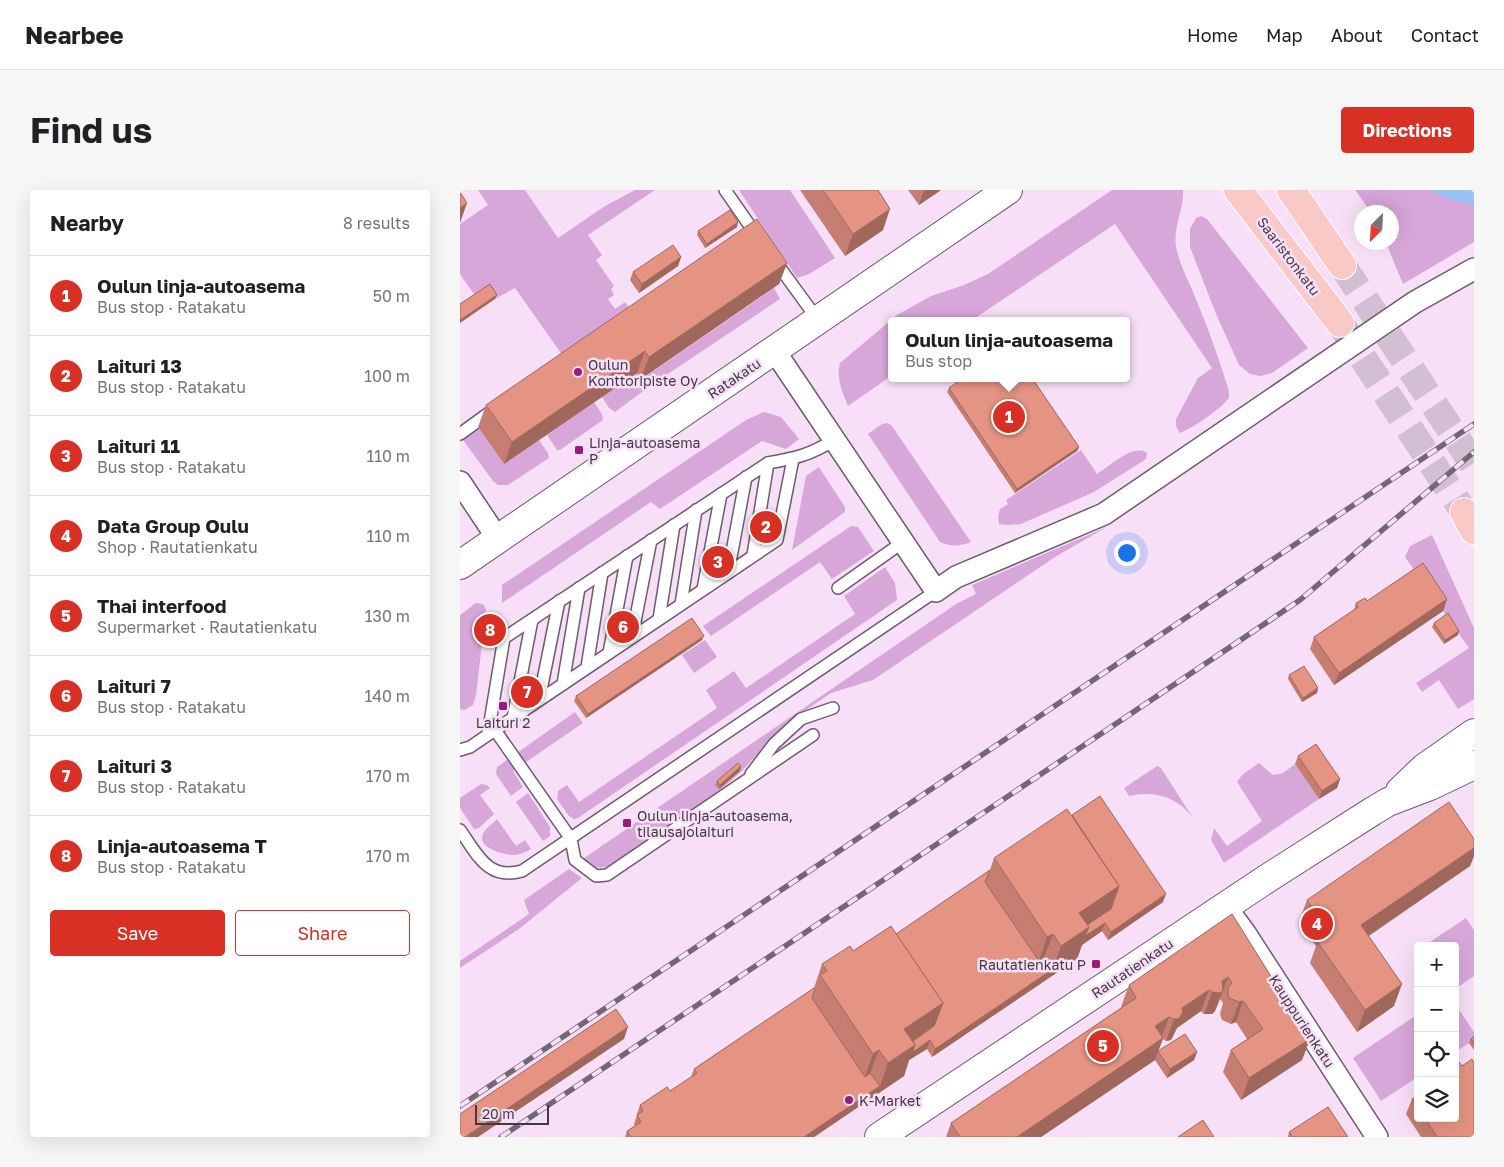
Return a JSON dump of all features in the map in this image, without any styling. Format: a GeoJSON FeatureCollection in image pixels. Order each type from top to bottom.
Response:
{"type":"FeatureCollection","features":[{"type":"Feature","properties":{"kind":"main road","name":"Saaristonkatu"},"geometry":{"type":"LineString","coordinates":[[1238,190],[1340,323]]}},
{"type":"Feature","properties":{"kind":"main road"},"geometry":{"type":"LineString","coordinates":[[1291,190],[1342,265]]}},
{"type":"Feature","properties":{"kind":"street","name":"Ratakatu"},"geometry":{"type":"LineString","coordinates":[[460,565],[1008,190]]}},
{"type":"Feature","properties":{"kind":"street"},"geometry":{"type":"LineString","coordinates":[[774,350],[936,591],[956,577],[1104,514],[1415,302],[1474,269]]}},
{"type":"Feature","properties":{"kind":"street"},"geometry":{"type":"LineString","coordinates":[[460,482],[498,539]]}},
{"type":"Feature","properties":{"kind":"street","name":"Rautatienkatu"},"geometry":{"type":"LineString","coordinates":[[883,1136],[1225,906],[1388,802],[1424,768],[1474,733]]}},
{"type":"Feature","properties":{"kind":"street","name":"Rautatienkatu"},"geometry":{"type":"LineString","coordinates":[[1388,802],[1430,786],[1474,764]]}},
{"type":"Feature","properties":{"kind":"street","name":"Kauppurienkatu"},"geometry":{"type":"LineString","coordinates":[[1225,906],[1245,933],[1377,1137]]}},
{"type":"Feature","properties":{"kind":"lane"},"geometry":{"type":"LineString","coordinates":[[725,190],[818,320]]}},
{"type":"Feature","properties":{"kind":"lane"},"geometry":{"type":"LineString","coordinates":[[460,434],[504,403]]}},
{"type":"Feature","properties":{"kind":"lane"},"geometry":{"type":"LineString","coordinates":[[813,735],[607,875],[596,876],[574,860],[571,839],[492,732],[504,638],[768,463],[792,459],[816,451],[834,440]]}},
{"type":"Feature","properties":{"kind":"lane"},"geometry":{"type":"LineString","coordinates":[[460,750],[470,747],[777,540],[792,459]]}},
{"type":"Feature","properties":{"kind":"lane"},"geometry":{"type":"LineString","coordinates":[[753,555],[768,463]]}},
{"type":"Feature","properties":{"kind":"lane"},"geometry":{"type":"LineString","coordinates":[[728,572],[746,477]]}},
{"type":"Feature","properties":{"kind":"lane"},"geometry":{"type":"LineString","coordinates":[[703,589],[721,494]]}},
{"type":"Feature","properties":{"kind":"lane"},"geometry":{"type":"LineString","coordinates":[[681,604],[696,510]]}},
{"type":"Feature","properties":{"kind":"lane"},"geometry":{"type":"LineString","coordinates":[[659,619],[674,525]]}},
{"type":"Feature","properties":{"kind":"lane"},"geometry":{"type":"LineString","coordinates":[[632,637],[651,540]]}},
{"type":"Feature","properties":{"kind":"lane"},"geometry":{"type":"LineString","coordinates":[[838,588],[903,542]]}},
{"type":"Feature","properties":{"kind":"lane"},"geometry":{"type":"LineString","coordinates":[[609,653],[628,556]]}},
{"type":"Feature","properties":{"kind":"lane"},"geometry":{"type":"LineString","coordinates":[[587,667],[602,573]]}},
{"type":"Feature","properties":{"kind":"lane"},"geometry":{"type":"LineString","coordinates":[[563,684],[579,588]]}},
{"type":"Feature","properties":{"kind":"lane"},"geometry":{"type":"LineString","coordinates":[[460,830],[484,864],[504,874],[522,871],[936,591]]}},
{"type":"Feature","properties":{"kind":"lane"},"geometry":{"type":"LineString","coordinates":[[539,700],[559,601]]}},
{"type":"Feature","properties":{"kind":"lane"},"geometry":{"type":"LineString","coordinates":[[513,718],[532,620]]}},
{"type":"Feature","properties":{"kind":"lane"},"geometry":{"type":"LineString","coordinates":[[746,781],[774,744],[801,719],[833,708]]}},
{"type":"Feature","properties":{"kind":"shaded area"},"geometry":{"type":"Polygon","coordinates":[[[478,190],[525,190],[558,238],[605,206],[635,190],[655,190],[588,235],[602,255],[596,260],[614,286],[611,289],[614,295],[608,299],[615,309],[625,302],[636,319],[563,356],[515,288],[495,299],[476,297],[460,274],[460,224],[488,205],[478,190]]]}},
{"type":"Feature","properties":{"kind":"shaded area"},"geometry":{"type":"Polygon","coordinates":[[[739,190],[790,190],[835,258],[809,274],[797,278],[739,190]]]}},
{"type":"Feature","properties":{"kind":"shaded area"},"geometry":{"type":"Polygon","coordinates":[[[1112,190],[1183,190],[1175,240],[1176,247],[1211,337],[1229,391],[1229,398],[1213,413],[1193,427],[1180,433],[1176,426],[1176,419],[1198,378],[1212,368],[1115,224],[977,317],[895,317],[931,296],[964,285],[988,274],[1112,190]]]}},
{"type":"Feature","properties":{"kind":"shaded area"},"geometry":{"type":"Polygon","coordinates":[[[1355,190],[1474,190],[1474,242],[1403,284],[1389,250],[1399,250],[1399,205],[1366,205],[1355,190]]]}},
{"type":"Feature","properties":{"kind":"shaded area"},"geometry":{"type":"Polygon","coordinates":[[[1201,216],[1207,219],[1308,348],[1272,373],[1261,376],[1250,374],[1239,365],[1216,314],[1190,247],[1190,229],[1196,218],[1201,216]]]}},
{"type":"Feature","properties":{"kind":"shaded area"},"geometry":{"type":"Polygon","coordinates":[[[774,288],[780,299],[650,386],[615,412],[609,408],[602,397],[637,373],[642,379],[774,288]]]}},
{"type":"Feature","properties":{"kind":"shaded area"},"geometry":{"type":"Polygon","coordinates":[[[888,323],[888,378],[848,406],[839,380],[840,363],[888,323]]]}},
{"type":"Feature","properties":{"kind":"shaded area"},"geometry":{"type":"Polygon","coordinates":[[[594,402],[602,414],[603,420],[560,450],[557,450],[547,435],[594,402]]]}},
{"type":"Feature","properties":{"kind":"shaded area"},"geometry":{"type":"Polygon","coordinates":[[[764,412],[781,417],[799,439],[786,449],[762,441],[660,509],[651,502],[502,603],[502,585],[746,420],[764,412]]]}},
{"type":"Feature","properties":{"kind":"shaded area"},"geometry":{"type":"Polygon","coordinates":[[[888,423],[892,426],[971,542],[948,545],[940,542],[868,434],[882,424],[888,423]]]}},
{"type":"Feature","properties":{"kind":"shaded area"},"geometry":{"type":"Polygon","coordinates":[[[478,427],[504,464],[539,440],[548,453],[549,458],[508,485],[498,485],[463,440],[478,427]]]}},
{"type":"Feature","properties":{"kind":"shaded area"},"geometry":{"type":"Polygon","coordinates":[[[1081,450],[1097,474],[1128,453],[1141,451],[1147,453],[1146,459],[1094,492],[1021,524],[999,524],[1000,509],[1008,504],[1006,500],[1081,450]]]}},
{"type":"Feature","properties":{"kind":"shaded area"},"geometry":{"type":"Polygon","coordinates":[[[819,467],[845,507],[845,512],[792,550],[806,476],[819,467]]]}},
{"type":"Feature","properties":{"kind":"shaded area"},"geometry":{"type":"Polygon","coordinates":[[[851,526],[858,527],[874,551],[832,579],[820,562],[711,636],[703,626],[851,526]]]}},
{"type":"Feature","properties":{"kind":"shaded area"},"geometry":{"type":"Polygon","coordinates":[[[1107,527],[1055,557],[873,680],[831,693],[785,724],[742,771],[709,800],[609,866],[596,867],[584,861],[584,858],[956,604],[976,594],[972,585],[1107,527]]]}},
{"type":"Feature","properties":{"kind":"shaded area"},"geometry":{"type":"Polygon","coordinates":[[[1432,535],[1474,628],[1474,699],[1458,709],[1439,680],[1422,692],[1416,683],[1469,648],[1405,557],[1410,546],[1432,535]]]}},
{"type":"Feature","properties":{"kind":"shaded area"},"geometry":{"type":"Polygon","coordinates":[[[885,567],[895,583],[897,600],[578,818],[574,819],[569,816],[557,799],[558,791],[567,785],[579,802],[717,708],[706,690],[734,671],[746,688],[855,614],[844,596],[885,567]]]}},
{"type":"Feature","properties":{"kind":"shaded area"},"geometry":{"type":"Polygon","coordinates":[[[476,603],[483,604],[486,609],[476,695],[473,705],[464,710],[460,709],[460,615],[476,603]]]}},
{"type":"Feature","properties":{"kind":"shaded area"},"geometry":{"type":"Polygon","coordinates":[[[705,640],[717,657],[694,673],[682,655],[705,640]]]}},
{"type":"Feature","properties":{"kind":"shaded area"},"geometry":{"type":"Polygon","coordinates":[[[575,712],[583,723],[513,771],[523,787],[511,796],[496,774],[497,767],[575,712]]]}},
{"type":"Feature","properties":{"kind":"shaded area"},"geometry":{"type":"Polygon","coordinates":[[[1259,763],[1273,775],[1283,773],[1295,764],[1319,799],[1224,863],[1211,840],[1214,828],[1227,846],[1262,821],[1237,782],[1242,775],[1259,763]]]}},
{"type":"Feature","properties":{"kind":"shaded area"},"geometry":{"type":"Polygon","coordinates":[[[1157,766],[1161,768],[1193,818],[1180,805],[1165,797],[1147,794],[1129,796],[1124,788],[1157,766]]]}},
{"type":"Feature","properties":{"kind":"shaded area"},"geometry":{"type":"Polygon","coordinates":[[[481,784],[487,785],[490,788],[480,795],[494,814],[479,828],[474,829],[460,808],[460,798],[481,784]]]}},
{"type":"Feature","properties":{"kind":"shaded area"},"geometry":{"type":"Polygon","coordinates":[[[528,793],[550,827],[550,836],[543,841],[516,802],[528,793]]]}},
{"type":"Feature","properties":{"kind":"shaded area"},"geometry":{"type":"Polygon","coordinates":[[[497,819],[516,846],[525,840],[531,849],[520,854],[511,855],[488,847],[482,839],[483,834],[497,819]]]}},
{"type":"Feature","properties":{"kind":"shaded area"},"geometry":{"type":"Polygon","coordinates":[[[569,869],[582,878],[519,929],[460,968],[460,961],[529,914],[524,900],[569,869]]]}},
{"type":"Feature","properties":{"kind":"shaded area"},"geometry":{"type":"Polygon","coordinates":[[[1466,918],[1474,930],[1474,976],[1459,986],[1459,942],[1430,942],[1466,918]]]}},
{"type":"Feature","properties":{"kind":"shaded area"},"geometry":{"type":"Polygon","coordinates":[[[1459,1010],[1474,1032],[1474,1040],[1459,1049],[1459,1010]]]}},
{"type":"Feature","properties":{"kind":"shaded area"},"geometry":{"type":"Polygon","coordinates":[[[1414,1017],[1414,1080],[1381,1101],[1353,1058],[1414,1017]]]}},
{"type":"Feature","properties":{"kind":"water"},"geometry":{"type":"Polygon","coordinates":[[[1430,190],[1474,190],[1474,205],[1448,199],[1430,190]]]}},
{"type":"Feature","properties":{"kind":"building"},"geometry":{"type":"Polygon","coordinates":[[[823,190],[878,190],[890,209],[853,234],[823,190]]]}},
{"type":"Feature","properties":{"kind":"building"},"geometry":{"type":"Polygon","coordinates":[[[460,192],[467,203],[460,208],[460,192]]]}},
{"type":"Feature","properties":{"kind":"building"},"geometry":{"type":"Polygon","coordinates":[[[730,210],[738,222],[707,244],[698,231],[730,210]]]}},
{"type":"Feature","properties":{"kind":"building"},"geometry":{"type":"Polygon","coordinates":[[[757,219],[787,263],[649,357],[645,351],[512,442],[486,405],[757,219]]]}},
{"type":"Feature","properties":{"kind":"building"},"geometry":{"type":"Polygon","coordinates":[[[673,245],[681,257],[642,284],[633,272],[673,245]]]}},
{"type":"Feature","properties":{"kind":"building"},"geometry":{"type":"Polygon","coordinates":[[[490,284],[497,295],[460,320],[460,304],[490,284]]]}},
{"type":"Feature","properties":{"kind":"building"},"geometry":{"type":"Polygon","coordinates":[[[957,382],[1035,382],[1079,447],[1017,489],[949,388],[957,382]]]}},
{"type":"Feature","properties":{"kind":"building"},"geometry":{"type":"Polygon","coordinates":[[[1423,563],[1447,599],[1339,673],[1314,637],[1358,607],[1356,603],[1365,598],[1367,601],[1423,563]]]}},
{"type":"Feature","properties":{"kind":"building"},"geometry":{"type":"Polygon","coordinates":[[[1448,613],[1459,631],[1445,640],[1434,623],[1448,613]]]}},
{"type":"Feature","properties":{"kind":"building"},"geometry":{"type":"Polygon","coordinates":[[[692,618],[704,636],[588,714],[576,696],[692,618]]]}},
{"type":"Feature","properties":{"kind":"building"},"geometry":{"type":"Polygon","coordinates":[[[1304,666],[1318,688],[1303,698],[1289,675],[1304,666]]]}},
{"type":"Feature","properties":{"kind":"building"},"geometry":{"type":"Polygon","coordinates":[[[1316,744],[1340,779],[1322,791],[1298,756],[1316,744]]]}},
{"type":"Feature","properties":{"kind":"building"},"geometry":{"type":"Polygon","coordinates":[[[738,763],[741,766],[720,785],[717,781],[738,763]]]}},
{"type":"Feature","properties":{"kind":"building"},"geometry":{"type":"Polygon","coordinates":[[[1100,796],[1166,894],[1111,932],[1105,923],[1085,936],[1089,927],[1087,925],[1111,909],[1119,886],[1072,815],[1100,796]]]}},
{"type":"Feature","properties":{"kind":"building"},"geometry":{"type":"Polygon","coordinates":[[[1449,802],[1474,839],[1474,848],[1361,925],[1402,984],[1365,1010],[1317,941],[1329,933],[1307,900],[1449,802]]]}},
{"type":"Feature","properties":{"kind":"building"},"geometry":{"type":"Polygon","coordinates":[[[1067,809],[1119,886],[1079,913],[1089,927],[1061,946],[1053,934],[1047,937],[994,858],[1067,809]]]}},
{"type":"Feature","properties":{"kind":"building"},"geometry":{"type":"Polygon","coordinates":[[[990,870],[985,882],[1039,961],[1044,957],[1053,969],[935,1049],[930,1040],[913,1052],[915,1045],[913,1041],[934,1026],[943,1003],[896,934],[990,870]]]}},
{"type":"Feature","properties":{"kind":"building"},"geometry":{"type":"Polygon","coordinates":[[[1232,914],[1310,1039],[1249,1078],[1231,1050],[1263,1029],[1243,1001],[1239,1002],[1229,998],[1228,988],[1232,983],[1228,977],[1222,981],[1223,990],[1220,993],[1209,990],[1182,1008],[1183,1012],[1179,1019],[1169,1017],[1155,1026],[1163,1038],[1017,1137],[960,1137],[951,1123],[1136,998],[1129,985],[1232,914]]]}},
{"type":"Feature","properties":{"kind":"building"},"geometry":{"type":"Polygon","coordinates":[[[891,926],[943,1003],[904,1029],[915,1045],[888,1063],[879,1050],[873,1054],[820,975],[827,971],[822,964],[850,946],[853,951],[891,926]]]}},
{"type":"Feature","properties":{"kind":"building"},"geometry":{"type":"Polygon","coordinates":[[[814,988],[812,998],[865,1077],[870,1073],[880,1086],[804,1137],[631,1137],[627,1131],[641,1122],[637,1115],[643,1111],[640,1105],[667,1087],[670,1091],[697,1073],[694,1069],[814,988]]]}},
{"type":"Feature","properties":{"kind":"building"},"geometry":{"type":"Polygon","coordinates":[[[616,1009],[628,1027],[465,1137],[460,1137],[460,1114],[616,1009]]]}},
{"type":"Feature","properties":{"kind":"building"},"geometry":{"type":"Polygon","coordinates":[[[1185,1034],[1197,1052],[1170,1069],[1158,1051],[1185,1034]]]}},
{"type":"Feature","properties":{"kind":"building"},"geometry":{"type":"Polygon","coordinates":[[[1472,1059],[1474,1063],[1474,1137],[1437,1137],[1428,1122],[1459,1122],[1459,1062],[1462,1066],[1472,1059]]]}},
{"type":"Feature","properties":{"kind":"building"},"geometry":{"type":"Polygon","coordinates":[[[1328,1107],[1348,1137],[1293,1137],[1289,1132],[1328,1107]]]}},
{"type":"Feature","properties":{"kind":"building"},"geometry":{"type":"Polygon","coordinates":[[[1203,1120],[1214,1137],[1178,1137],[1203,1120]]]}},
{"type":"Feature","properties":{"kind":"tunnel"},"geometry":{"type":"LineString","coordinates":[[1342,265],[1474,465]]}},
{"type":"Feature","properties":{"kind":"tunnel"},"geometry":{"type":"LineString","coordinates":[[1340,323],[1464,512]]}},
{"type":"Feature","properties":{"kind":"railway"},"geometry":{"type":"LineString","coordinates":[[460,1106],[1474,424]]}},
{"type":"Feature","properties":{"kind":"railway"},"geometry":{"type":"LineString","coordinates":[[501,1137],[1300,600],[1474,452]]}},
{"type":"Feature","properties":{"kind":"place","name":"Oulun Konttoripiste Oy"},"geometry":{"type":"Point","coordinates":[578,372]}},
{"type":"Feature","properties":{"kind":"place","name":"Oulun linja-autoasema"},"geometry":{"type":"Point","coordinates":[1009,417]}},
{"type":"Feature","properties":{"kind":"place","name":"Linja-autoasema P"},"geometry":{"type":"Point","coordinates":[579,450]}},
{"type":"Feature","properties":{"kind":"place","name":"Laituri 13"},"geometry":{"type":"Point","coordinates":[766,527]}},
{"type":"Feature","properties":{"kind":"place","name":"Laituri 11"},"geometry":{"type":"Point","coordinates":[718,562]}},
{"type":"Feature","properties":{"kind":"place","name":"Laituri 7"},"geometry":{"type":"Point","coordinates":[623,627]}},
{"type":"Feature","properties":{"kind":"place","name":"Linja-autoasema T"},"geometry":{"type":"Point","coordinates":[490,630]}},
{"type":"Feature","properties":{"kind":"place","name":"Laituri 3"},"geometry":{"type":"Point","coordinates":[527,692]}},
{"type":"Feature","properties":{"kind":"place","name":"Laituri 2"},"geometry":{"type":"Point","coordinates":[503,706]}},
{"type":"Feature","properties":{"kind":"place","name":"Oulun linja-autoasema, tilausajolaituri"},"geometry":{"type":"Point","coordinates":[627,823]}},
{"type":"Feature","properties":{"kind":"place","name":"Data Group Oulu"},"geometry":{"type":"Point","coordinates":[1317,924]}},
{"type":"Feature","properties":{"kind":"place","name":"Rautatienkatu P"},"geometry":{"type":"Point","coordinates":[1096,964]}},
{"type":"Feature","properties":{"kind":"place","name":"Thai interfood"},"geometry":{"type":"Point","coordinates":[1103,1046]}},
{"type":"Feature","properties":{"kind":"place","name":"K-Market"},"geometry":{"type":"Point","coordinates":[849,1100]}}]}
